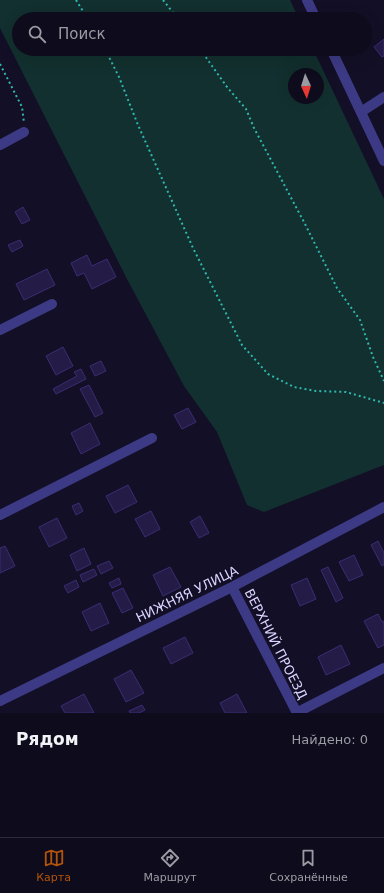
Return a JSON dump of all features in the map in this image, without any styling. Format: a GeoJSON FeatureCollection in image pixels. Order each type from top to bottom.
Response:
{"type":"FeatureCollection","features":[{"type":"Feature","properties":{"kind":"street"},"geometry":{"type":"LineString","coordinates":[[307,0],[313,12]]}},
{"type":"Feature","properties":{"kind":"street"},"geometry":{"type":"LineString","coordinates":[[333,56],[384,161]]}},
{"type":"Feature","properties":{"kind":"street"},"geometry":{"type":"LineString","coordinates":[[361,112],[384,98]]}},
{"type":"Feature","properties":{"kind":"street"},"geometry":{"type":"LineString","coordinates":[[0,145],[24,132]]}},
{"type":"Feature","properties":{"kind":"street"},"geometry":{"type":"LineString","coordinates":[[0,330],[52,304]]}},
{"type":"Feature","properties":{"kind":"street"},"geometry":{"type":"LineString","coordinates":[[0,516],[152,438]]}},
{"type":"Feature","properties":{"kind":"street","name":"НИЖНЯЯ УЛИЦА"},"geometry":{"type":"LineString","coordinates":[[0,701],[232,587],[384,507]]}},
{"type":"Feature","properties":{"kind":"street","name":"ВЕРХНИЙ ПРОЕЗД"},"geometry":{"type":"LineString","coordinates":[[232,587],[297,713]]}},
{"type":"Feature","properties":{"kind":"street"},"geometry":{"type":"LineString","coordinates":[[297,713],[384,668]]}},
{"type":"Feature","properties":{"kind":"path"},"geometry":{"type":"LineString","coordinates":[[76,0],[84,12]]}},
{"type":"Feature","properties":{"kind":"path"},"geometry":{"type":"LineString","coordinates":[[163,0],[172,12]]}},
{"type":"Feature","properties":{"kind":"path"},"geometry":{"type":"LineString","coordinates":[[108,56],[193,248],[242,345],[268,374],[294,387],[316,391],[346,392],[384,403]]}},
{"type":"Feature","properties":{"kind":"path"},"geometry":{"type":"LineString","coordinates":[[205,56],[227,87],[246,109],[254,128],[337,288],[360,320],[373,357],[384,380]]}},
{"type":"Feature","properties":{"kind":"path"},"geometry":{"type":"LineString","coordinates":[[0,64],[22,107],[24,132]]}},
{"type":"Feature","properties":{"kind":"green space"},"geometry":{"type":"Polygon","coordinates":[[[0,0],[290,0],[296,12],[12,12],[12,52],[0,28],[0,0]]]}},
{"type":"Feature","properties":{"kind":"green space"},"geometry":{"type":"Polygon","coordinates":[[[14,56],[316,56],[322,68],[288,68],[288,104],[324,104],[324,72],[384,199],[384,465],[264,512],[247,505],[217,432],[184,386],[127,279],[14,56]]]}},
{"type":"Feature","properties":{"kind":"building"},"geometry":{"type":"Polygon","coordinates":[[[384,39],[384,56],[382,57],[374,47],[384,39]]]}},
{"type":"Feature","properties":{"kind":"building"},"geometry":{"type":"Polygon","coordinates":[[[23,207],[30,220],[22,224],[15,212],[23,207]]]}},
{"type":"Feature","properties":{"kind":"building"},"geometry":{"type":"Polygon","coordinates":[[[20,240],[23,246],[12,252],[8,245],[20,240]]]}},
{"type":"Feature","properties":{"kind":"building"},"geometry":{"type":"Polygon","coordinates":[[[87,255],[92,266],[107,259],[116,277],[92,289],[84,273],[77,276],[71,263],[87,255]]]}},
{"type":"Feature","properties":{"kind":"building"},"geometry":{"type":"Polygon","coordinates":[[[47,269],[55,285],[24,300],[16,284],[47,269]]]}},
{"type":"Feature","properties":{"kind":"building"},"geometry":{"type":"Polygon","coordinates":[[[63,347],[73,366],[56,375],[46,356],[63,347]]]}},
{"type":"Feature","properties":{"kind":"building"},"geometry":{"type":"Polygon","coordinates":[[[101,361],[106,371],[95,376],[90,366],[101,361]]]}},
{"type":"Feature","properties":{"kind":"building"},"geometry":{"type":"Polygon","coordinates":[[[81,369],[86,379],[56,394],[53,389],[77,376],[74,372],[81,369]]]}},
{"type":"Feature","properties":{"kind":"building"},"geometry":{"type":"Polygon","coordinates":[[[89,385],[103,413],[95,417],[80,389],[89,385]]]}},
{"type":"Feature","properties":{"kind":"building"},"geometry":{"type":"Polygon","coordinates":[[[188,408],[196,422],[182,429],[174,415],[188,408]]]}},
{"type":"Feature","properties":{"kind":"building"},"geometry":{"type":"Polygon","coordinates":[[[90,423],[100,444],[81,454],[71,433],[90,423]]]}},
{"type":"Feature","properties":{"kind":"building"},"geometry":{"type":"Polygon","coordinates":[[[128,485],[137,502],[115,513],[106,496],[128,485]]]}},
{"type":"Feature","properties":{"kind":"building"},"geometry":{"type":"Polygon","coordinates":[[[79,503],[83,511],[76,515],[72,506],[79,503]]]}},
{"type":"Feature","properties":{"kind":"building"},"geometry":{"type":"Polygon","coordinates":[[[151,511],[160,529],[145,537],[135,519],[151,511]]]}},
{"type":"Feature","properties":{"kind":"building"},"geometry":{"type":"Polygon","coordinates":[[[200,516],[209,533],[199,538],[190,522],[200,516]]]}},
{"type":"Feature","properties":{"kind":"building"},"geometry":{"type":"Polygon","coordinates":[[[57,518],[67,538],[49,547],[39,527],[57,518]]]}},
{"type":"Feature","properties":{"kind":"building"},"geometry":{"type":"Polygon","coordinates":[[[378,541],[384,553],[384,565],[382,566],[371,545],[378,541]]]}},
{"type":"Feature","properties":{"kind":"building"},"geometry":{"type":"Polygon","coordinates":[[[5,546],[15,566],[0,573],[0,548],[5,546]]]}},
{"type":"Feature","properties":{"kind":"building"},"geometry":{"type":"Polygon","coordinates":[[[84,548],[91,564],[77,571],[70,555],[84,548]]]}},
{"type":"Feature","properties":{"kind":"building"},"geometry":{"type":"Polygon","coordinates":[[[354,555],[363,575],[349,581],[339,562],[354,555]]]}},
{"type":"Feature","properties":{"kind":"building"},"geometry":{"type":"Polygon","coordinates":[[[109,561],[113,568],[101,574],[97,566],[109,561]]]}},
{"type":"Feature","properties":{"kind":"building"},"geometry":{"type":"Polygon","coordinates":[[[170,567],[181,587],[163,596],[153,575],[170,567]]]}},
{"type":"Feature","properties":{"kind":"building"},"geometry":{"type":"Polygon","coordinates":[[[328,567],[343,598],[336,602],[321,570],[328,567]]]}},
{"type":"Feature","properties":{"kind":"building"},"geometry":{"type":"Polygon","coordinates":[[[94,569],[97,575],[83,582],[80,575],[94,569]]]}},
{"type":"Feature","properties":{"kind":"building"},"geometry":{"type":"Polygon","coordinates":[[[119,578],[121,584],[112,588],[109,583],[119,578]]]}},
{"type":"Feature","properties":{"kind":"building"},"geometry":{"type":"Polygon","coordinates":[[[307,578],[316,599],[300,606],[291,585],[307,578]]]}},
{"type":"Feature","properties":{"kind":"building"},"geometry":{"type":"Polygon","coordinates":[[[76,580],[79,587],[68,593],[64,586],[76,580]]]}},
{"type":"Feature","properties":{"kind":"building"},"geometry":{"type":"Polygon","coordinates":[[[123,588],[133,608],[122,613],[112,593],[123,588]]]}},
{"type":"Feature","properties":{"kind":"building"},"geometry":{"type":"Polygon","coordinates":[[[100,603],[109,623],[91,631],[82,612],[100,603]]]}},
{"type":"Feature","properties":{"kind":"building"},"geometry":{"type":"Polygon","coordinates":[[[378,614],[382,622],[384,621],[384,645],[378,648],[364,621],[378,614]]]}},
{"type":"Feature","properties":{"kind":"building"},"geometry":{"type":"Polygon","coordinates":[[[185,637],[193,653],[171,664],[163,648],[185,637]]]}},
{"type":"Feature","properties":{"kind":"building"},"geometry":{"type":"Polygon","coordinates":[[[341,645],[350,664],[326,675],[318,657],[341,645]]]}},
{"type":"Feature","properties":{"kind":"building"},"geometry":{"type":"Polygon","coordinates":[[[131,670],[144,693],[126,702],[114,679],[131,670]]]}},
{"type":"Feature","properties":{"kind":"building"},"geometry":{"type":"Polygon","coordinates":[[[84,694],[94,713],[65,713],[61,706],[84,694]]]}},
{"type":"Feature","properties":{"kind":"building"},"geometry":{"type":"Polygon","coordinates":[[[237,694],[247,713],[225,713],[220,703],[237,694]]]}},
{"type":"Feature","properties":{"kind":"building"},"geometry":{"type":"Polygon","coordinates":[[[142,705],[145,710],[139,713],[130,713],[129,711],[142,705]]]}}]}
